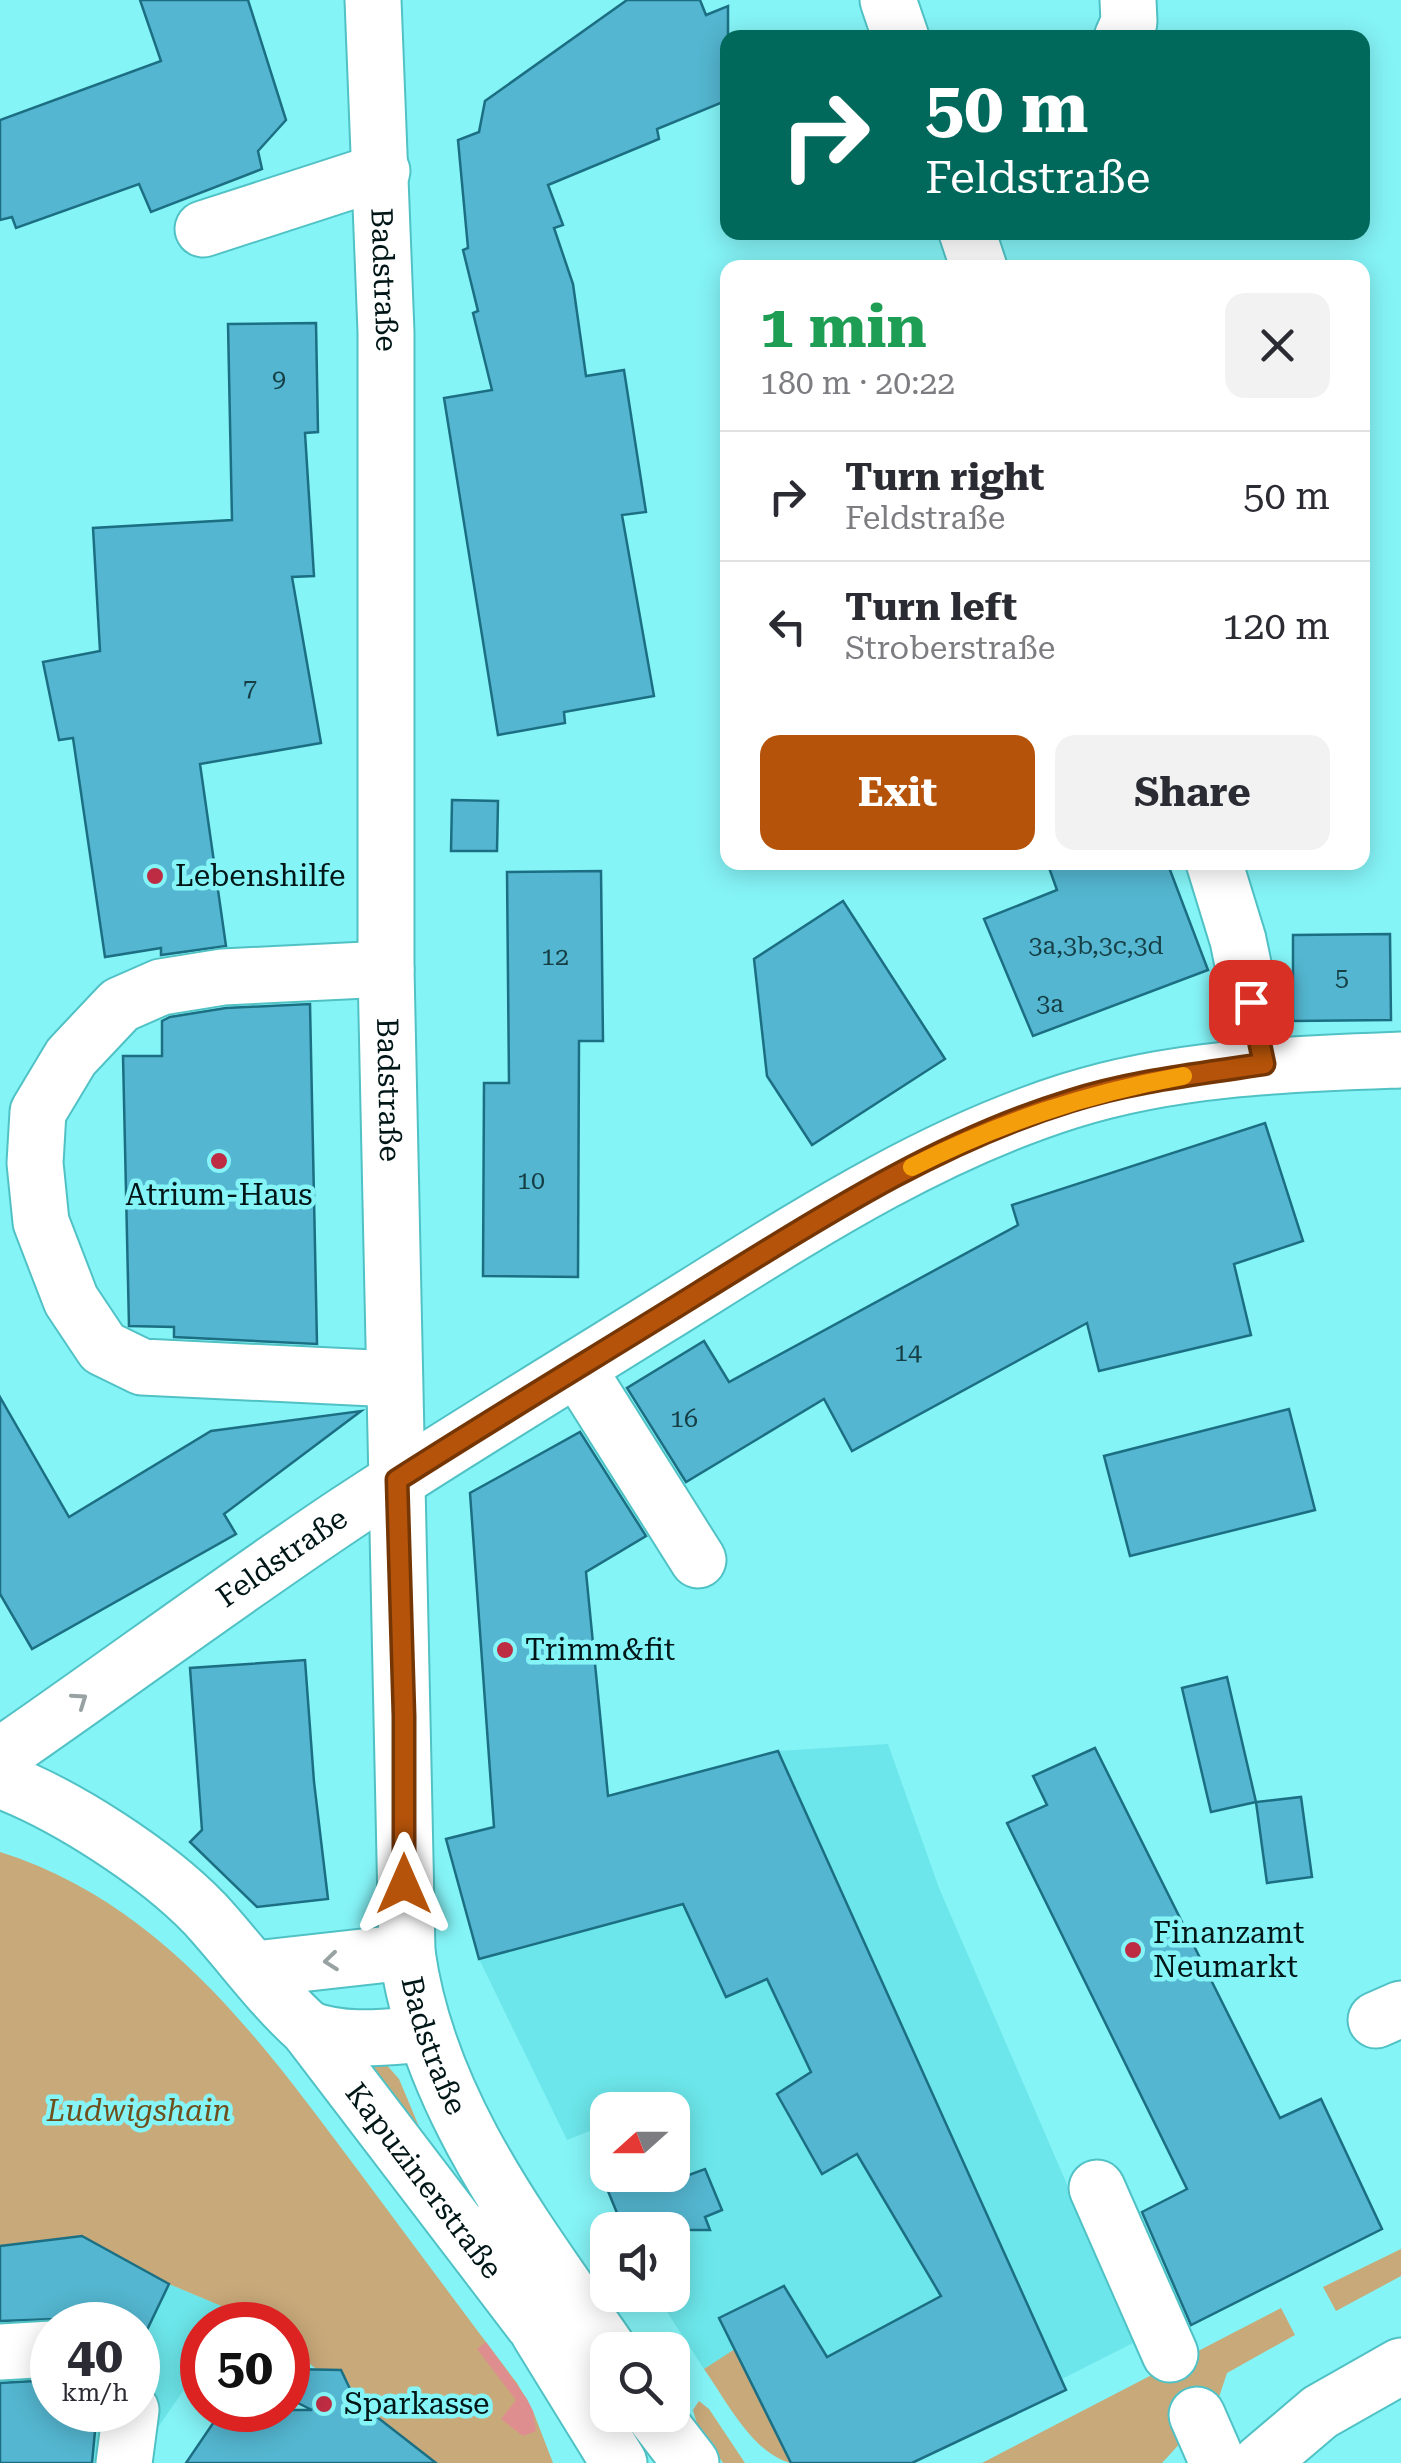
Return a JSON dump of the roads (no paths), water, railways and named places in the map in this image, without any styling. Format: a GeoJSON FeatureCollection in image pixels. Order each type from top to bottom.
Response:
{"type":"FeatureCollection","features":[{"type":"Feature","properties":{"kind":"main road","name":"Badstraße"},"geometry":{"type":"LineString","coordinates":[[374,0],[386,332],[386,968],[407,1952],[426,2034],[485,2166],[539,2332],[619,2463]]}},
{"type":"Feature","properties":{"kind":"main road"},"geometry":{"type":"LineString","coordinates":[[888,0],[899,30]]}},
{"type":"Feature","properties":{"kind":"main road"},"geometry":{"type":"LineString","coordinates":[[1125,30],[1128,0]]}},
{"type":"Feature","properties":{"kind":"main road"},"geometry":{"type":"LineString","coordinates":[[202,230],[382,171]]}},
{"type":"Feature","properties":{"kind":"main road"},"geometry":{"type":"LineString","coordinates":[[1216,870],[1238,940],[1264,1064]]}},
{"type":"Feature","properties":{"kind":"main road"},"geometry":{"type":"LineString","coordinates":[[386,968],[224,977],[161,987],[120,1005],[71,1057],[38,1112],[35,1163],[41,1222],[71,1300],[103,1348],[142,1368],[394,1380]]}},
{"type":"Feature","properties":{"kind":"main road","name":"Feldstraße"},"geometry":{"type":"LineString","coordinates":[[0,1756],[397,1480],[844,1204],[974,1138],[1024,1116],[1113,1089],[1264,1064],[1401,1060]]}},
{"type":"Feature","properties":{"kind":"main road"},"geometry":{"type":"LineString","coordinates":[[577,1368],[698,1560]]}},
{"type":"Feature","properties":{"kind":"main road","name":"Kapuzinerstraße"},"geometry":{"type":"LineString","coordinates":[[0,1780],[41,1797],[130,1854],[187,1897],[255,1970],[282,2006],[308,2029],[539,2332]]}},
{"type":"Feature","properties":{"kind":"main road"},"geometry":{"type":"LineString","coordinates":[[255,1970],[407,1952]]}},
{"type":"Feature","properties":{"kind":"main road","name":"Kapuzinerstraße"},"geometry":{"type":"LineString","coordinates":[[308,2029],[329,2036],[357,2038],[426,2034]]}},
{"type":"Feature","properties":{"kind":"main road","name":"Badstraße"},"geometry":{"type":"LineString","coordinates":[[485,2166],[598,2332]]}},
{"type":"Feature","properties":{"kind":"main road"},"geometry":{"type":"LineString","coordinates":[[1098,2188],[1170,2354]]}},
{"type":"Feature","properties":{"kind":"main road"},"geometry":{"type":"LineString","coordinates":[[0,2352],[30,2350]]}},
{"type":"Feature","properties":{"kind":"main road"},"geometry":{"type":"LineString","coordinates":[[1240,2453],[1401,2366]]}},
{"type":"Feature","properties":{"kind":"main road"},"geometry":{"type":"LineString","coordinates":[[124,2463],[128,2432]]}},
{"type":"Feature","properties":{"kind":"main road"},"geometry":{"type":"LineString","coordinates":[[667,2432],[691,2463]]}},
{"type":"Feature","properties":{"kind":"place","name":"Lebenshilfe"},"geometry":{"type":"Point","coordinates":[155,876]}},
{"type":"Feature","properties":{"kind":"place","name":"Atrium-Haus"},"geometry":{"type":"Point","coordinates":[219,1161]}},
{"type":"Feature","properties":{"kind":"place","name":"Trimm&fit"},"geometry":{"type":"Point","coordinates":[505,1650]}},
{"type":"Feature","properties":{"kind":"place","name":"Finanzamt Neumarkt"},"geometry":{"type":"Point","coordinates":[1133,1950]}},
{"type":"Feature","properties":{"kind":"place","name":"Sparkasse"},"geometry":{"type":"Point","coordinates":[324,2404]}},
{"type":"Feature","properties":{"kind":"park label","name":"Ludwigshain"},"geometry":{"type":"Point","coordinates":[139,2111]}}]}
